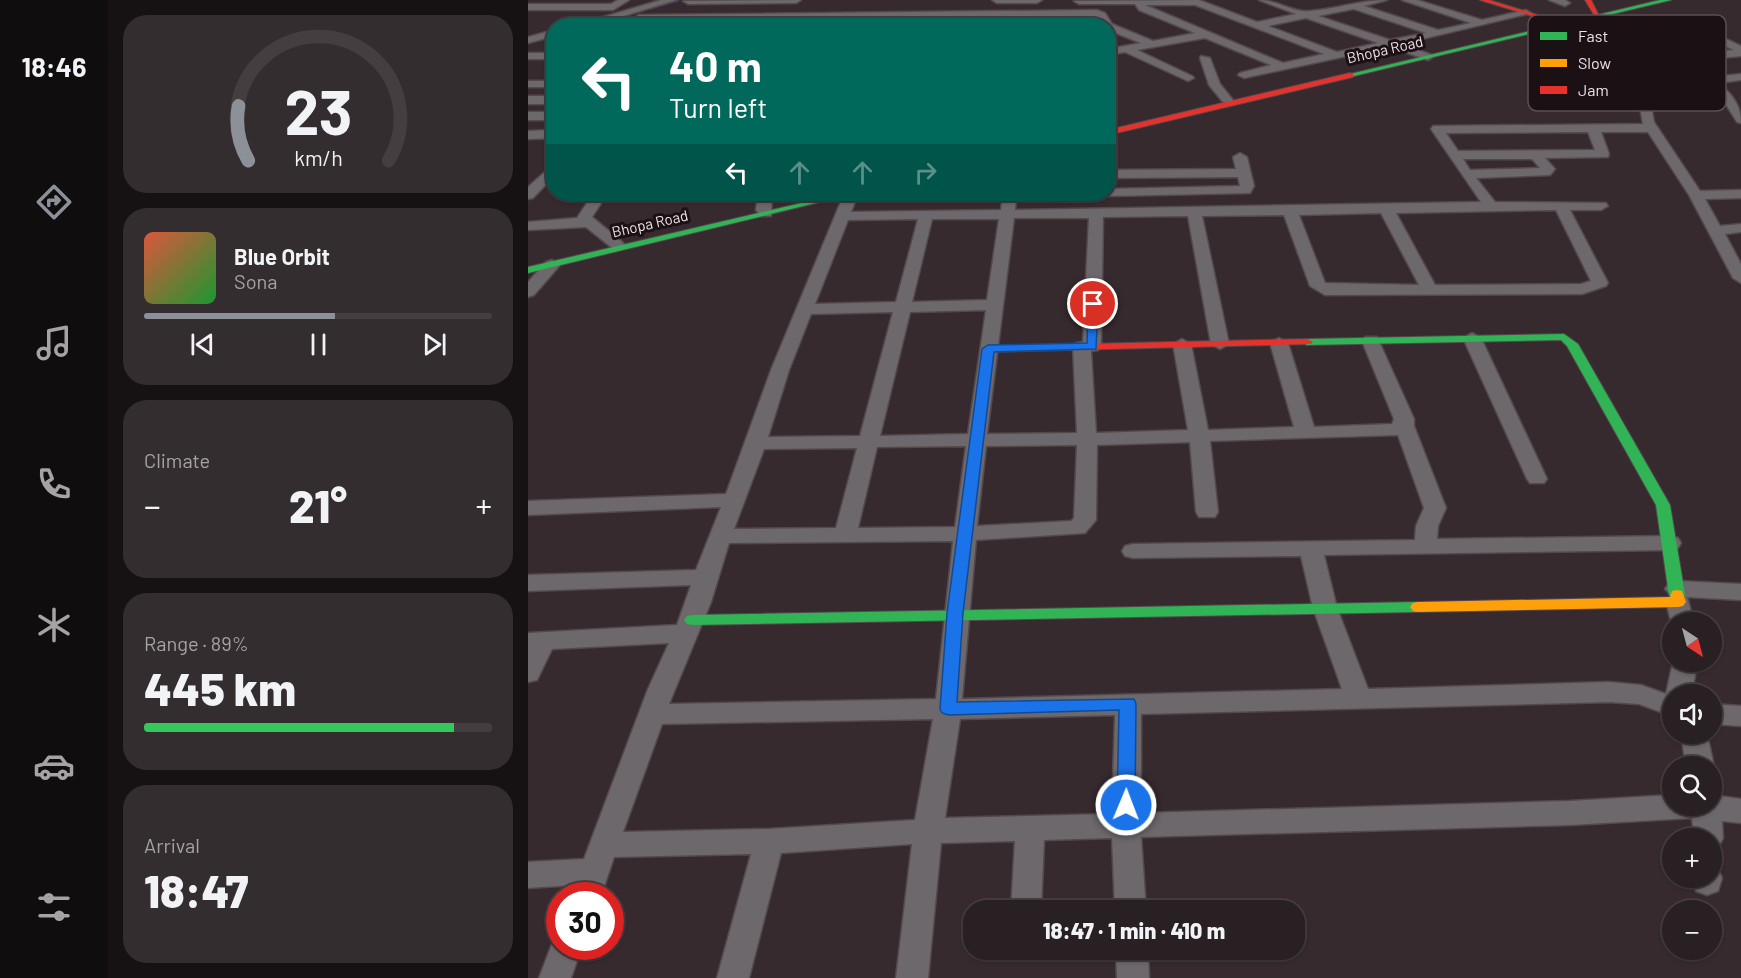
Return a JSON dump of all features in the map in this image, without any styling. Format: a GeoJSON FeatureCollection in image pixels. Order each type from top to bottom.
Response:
{"type":"FeatureCollection","features":[{"type":"Feature","properties":{"kind":"main road"},"geometry":{"type":"LineString","coordinates":[[1483,0],[1533,15]]}},
{"type":"Feature","properties":{"kind":"main road","name":"Bhopa Road"},"geometry":{"type":"LineString","coordinates":[[1600,15],[1658,0]]}},
{"type":"Feature","properties":{"kind":"main road","name":"Bhopa Road"},"geometry":{"type":"LineString","coordinates":[[1601,15],[1668,0]]}},
{"type":"Feature","properties":{"kind":"main road"},"geometry":{"type":"LineString","coordinates":[[1588,1],[1616,10]]}},
{"type":"Feature","properties":{"kind":"main road"},"geometry":{"type":"LineString","coordinates":[[1588,1],[1596,15]]}},
{"type":"Feature","properties":{"kind":"main road","name":"Bhopa Road"},"geometry":{"type":"LineString","coordinates":[[1116,129],[1528,31]]}},
{"type":"Feature","properties":{"kind":"main road","name":"Bhopa Road"},"geometry":{"type":"LineString","coordinates":[[1116,129],[1227,100],[1425,56]]}},
{"type":"Feature","properties":{"kind":"main road","name":"Bhopa Road"},"geometry":{"type":"LineString","coordinates":[[528,270],[807,201]]}},
{"type":"Feature","properties":{"kind":"main road","name":"Bhopa Road"},"geometry":{"type":"LineString","coordinates":[[528,265],[817,201]]}},
{"type":"Feature","properties":{"kind":"main road"},"geometry":{"type":"LineString","coordinates":[[689,627],[955,613],[1679,604],[1663,505],[1570,340],[1557,336],[988,349]]}},
{"type":"Feature","properties":{"kind":"street"},"geometry":{"type":"LineString","coordinates":[[604,0],[626,16]]}},
{"type":"Feature","properties":{"kind":"street"},"geometry":{"type":"LineString","coordinates":[[624,0],[626,16]]}},
{"type":"Feature","properties":{"kind":"street"},"geometry":{"type":"LineString","coordinates":[[626,16],[671,0]]}},
{"type":"Feature","properties":{"kind":"street"},"geometry":{"type":"LineString","coordinates":[[528,7],[626,16],[690,1],[796,0]]}},
{"type":"Feature","properties":{"kind":"street"},"geometry":{"type":"LineString","coordinates":[[906,16],[917,0]]}},
{"type":"Feature","properties":{"kind":"street"},"geometry":{"type":"LineString","coordinates":[[932,16],[941,0]]}},
{"type":"Feature","properties":{"kind":"street"},"geometry":{"type":"LineString","coordinates":[[976,18],[983,0]]}},
{"type":"Feature","properties":{"kind":"street"},"geometry":{"type":"LineString","coordinates":[[997,0],[1048,0]]}},
{"type":"Feature","properties":{"kind":"street"},"geometry":{"type":"LineString","coordinates":[[1035,18],[1037,0]]}},
{"type":"Feature","properties":{"kind":"street"},"geometry":{"type":"LineString","coordinates":[[1264,0],[1425,56]]}},
{"type":"Feature","properties":{"kind":"street"},"geometry":{"type":"LineString","coordinates":[[1336,0],[1437,33]]}},
{"type":"Feature","properties":{"kind":"street"},"geometry":{"type":"LineString","coordinates":[[1407,0],[1482,23]]}},
{"type":"Feature","properties":{"kind":"street"},"geometry":{"type":"LineString","coordinates":[[1071,1],[1190,1],[1336,55]]}},
{"type":"Feature","properties":{"kind":"street"},"geometry":{"type":"LineString","coordinates":[[1080,14],[1082,1]]}},
{"type":"Feature","properties":{"kind":"street"},"geometry":{"type":"LineString","coordinates":[[1140,1],[1142,8],[1282,66]]}},
{"type":"Feature","properties":{"kind":"street"},"geometry":{"type":"LineString","coordinates":[[1116,51],[1330,10],[1383,3],[1457,28]]}},
{"type":"Feature","properties":{"kind":"street"},"geometry":{"type":"LineString","coordinates":[[1330,10],[1350,17]]}},
{"type":"Feature","properties":{"kind":"street"},"geometry":{"type":"LineString","coordinates":[[528,17],[858,12],[954,18]]}},
{"type":"Feature","properties":{"kind":"street"},"geometry":{"type":"LineString","coordinates":[[1263,13],[1302,27]]}},
{"type":"Feature","properties":{"kind":"street"},"geometry":{"type":"LineString","coordinates":[[1244,75],[1526,13]]}},
{"type":"Feature","properties":{"kind":"street"},"geometry":{"type":"LineString","coordinates":[[1050,18],[1080,14],[1102,14],[1104,18]]}},
{"type":"Feature","properties":{"kind":"street"},"geometry":{"type":"LineString","coordinates":[[528,29],[546,30]]}},
{"type":"Feature","properties":{"kind":"street"},"geometry":{"type":"LineString","coordinates":[[1116,29],[1177,54]]}},
{"type":"Feature","properties":{"kind":"street"},"geometry":{"type":"LineString","coordinates":[[1391,32],[1412,39]]}},
{"type":"Feature","properties":{"kind":"street"},"geometry":{"type":"LineString","coordinates":[[528,40],[546,34]]}},
{"type":"Feature","properties":{"kind":"street"},"geometry":{"type":"LineString","coordinates":[[1343,42],[1363,49]]}},
{"type":"Feature","properties":{"kind":"street"},"geometry":{"type":"LineString","coordinates":[[1726,44],[1741,52]]}},
{"type":"Feature","properties":{"kind":"street"},"geometry":{"type":"LineString","coordinates":[[1129,50],[1188,78]]}},
{"type":"Feature","properties":{"kind":"street"},"geometry":{"type":"LineString","coordinates":[[1726,54],[1741,52]]}},
{"type":"Feature","properties":{"kind":"street"},"geometry":{"type":"LineString","coordinates":[[528,57],[546,56]]}},
{"type":"Feature","properties":{"kind":"street"},"geometry":{"type":"LineString","coordinates":[[1204,58],[1215,85],[1227,100]]}},
{"type":"Feature","properties":{"kind":"street"},"geometry":{"type":"LineString","coordinates":[[528,84],[546,84]]}},
{"type":"Feature","properties":{"kind":"street"},"geometry":{"type":"LineString","coordinates":[[1726,96],[1741,119]]}},
{"type":"Feature","properties":{"kind":"street"},"geometry":{"type":"LineString","coordinates":[[528,100],[546,100]]}},
{"type":"Feature","properties":{"kind":"street"},"geometry":{"type":"LineString","coordinates":[[1647,111],[1651,128],[1696,195],[1716,231],[1734,254],[1741,278]]}},
{"type":"Feature","properties":{"kind":"street"},"geometry":{"type":"LineString","coordinates":[[528,116],[546,116]]}},
{"type":"Feature","properties":{"kind":"street"},"geometry":{"type":"LineString","coordinates":[[1491,206],[1466,174],[1438,130],[1439,128],[1651,128]]}},
{"type":"Feature","properties":{"kind":"street"},"geometry":{"type":"LineString","coordinates":[[1454,155],[1603,154],[1593,128]]}},
{"type":"Feature","properties":{"kind":"street"},"geometry":{"type":"LineString","coordinates":[[528,135],[546,134]]}},
{"type":"Feature","properties":{"kind":"street"},"geometry":{"type":"LineString","coordinates":[[1466,174],[1547,171],[1536,155]]}},
{"type":"Feature","properties":{"kind":"street"},"geometry":{"type":"LineString","coordinates":[[1116,193],[1242,191],[1247,186],[1240,157]]}},
{"type":"Feature","properties":{"kind":"street"},"geometry":{"type":"LineString","coordinates":[[536,169],[546,168]]}},
{"type":"Feature","properties":{"kind":"street"},"geometry":{"type":"LineString","coordinates":[[1116,174],[1244,173]]}},
{"type":"Feature","properties":{"kind":"street"},"geometry":{"type":"LineString","coordinates":[[528,195],[546,176]]}},
{"type":"Feature","properties":{"kind":"street"},"geometry":{"type":"LineString","coordinates":[[1696,195],[1741,194]]}},
{"type":"Feature","properties":{"kind":"street"},"geometry":{"type":"LineString","coordinates":[[595,201],[584,218],[616,244]]}},
{"type":"Feature","properties":{"kind":"street"},"geometry":{"type":"LineString","coordinates":[[765,201],[765,212]]}},
{"type":"Feature","properties":{"kind":"street"},"geometry":{"type":"LineString","coordinates":[[594,871],[652,714],[689,627],[780,370],[847,201]]}},
{"type":"Feature","properties":{"kind":"street"},"geometry":{"type":"LineString","coordinates":[[842,216],[926,215],[1003,201]]}},
{"type":"Feature","properties":{"kind":"street"},"geometry":{"type":"LineString","coordinates":[[912,978],[928,831],[948,709],[955,613],[976,440],[1009,201]]}},
{"type":"Feature","properties":{"kind":"street"},"geometry":{"type":"LineString","coordinates":[[1016,201],[1096,213],[1601,206]]}},
{"type":"Feature","properties":{"kind":"street"},"geometry":{"type":"LineString","coordinates":[[1290,211],[1321,289],[1582,289],[1597,286],[1600,283],[1597,274],[1561,206]]}},
{"type":"Feature","properties":{"kind":"street"},"geometry":{"type":"LineString","coordinates":[[1387,210],[1430,290]]}},
{"type":"Feature","properties":{"kind":"street"},"geometry":{"type":"LineString","coordinates":[[1194,211],[1220,344]]}},
{"type":"Feature","properties":{"kind":"street"},"geometry":{"type":"LineString","coordinates":[[721,536],[965,534],[1070,530],[1083,525],[1087,439],[1087,347],[1096,213]]}},
{"type":"Feature","properties":{"kind":"street"},"geometry":{"type":"LineString","coordinates":[[844,535],[926,215]]}},
{"type":"Feature","properties":{"kind":"street"},"geometry":{"type":"LineString","coordinates":[[528,226],[588,222]]}},
{"type":"Feature","properties":{"kind":"street"},"geometry":{"type":"LineString","coordinates":[[1716,231],[1741,228]]}},
{"type":"Feature","properties":{"kind":"street"},"geometry":{"type":"LineString","coordinates":[[528,292],[552,265]]}},
{"type":"Feature","properties":{"kind":"street"},"geometry":{"type":"LineString","coordinates":[[805,309],[994,305]]}},
{"type":"Feature","properties":{"kind":"street"},"geometry":{"type":"LineString","coordinates":[[1472,338],[1537,479]]}},
{"type":"Feature","properties":{"kind":"street"},"geometry":{"type":"LineString","coordinates":[[1371,341],[1404,419],[1404,426],[1435,508],[1427,526],[1425,547]]}},
{"type":"Feature","properties":{"kind":"street"},"geometry":{"type":"LineString","coordinates":[[1279,343],[1306,432]]}},
{"type":"Feature","properties":{"kind":"street"},"geometry":{"type":"LineString","coordinates":[[1182,345],[1199,434],[1207,512]]}},
{"type":"Feature","properties":{"kind":"street"},"geometry":{"type":"LineString","coordinates":[[756,443],[1087,439],[1199,434],[1375,432],[1404,426]]}},
{"type":"Feature","properties":{"kind":"street"},"geometry":{"type":"LineString","coordinates":[[528,508],[734,500]]}},
{"type":"Feature","properties":{"kind":"street"},"geometry":{"type":"LineString","coordinates":[[1133,551],[1670,543]]}},
{"type":"Feature","properties":{"kind":"street"},"geometry":{"type":"LineString","coordinates":[[1311,549],[1325,608],[1359,699]]}},
{"type":"Feature","properties":{"kind":"street"},"geometry":{"type":"LineString","coordinates":[[528,583],[705,577]]}},
{"type":"Feature","properties":{"kind":"street"},"geometry":{"type":"LineString","coordinates":[[1679,604],[1741,592]]}},
{"type":"Feature","properties":{"kind":"street"},"geometry":{"type":"LineString","coordinates":[[528,673],[536,642],[689,627]]}},
{"type":"Feature","properties":{"kind":"street"},"geometry":{"type":"LineString","coordinates":[[652,714],[948,709],[1609,692],[1641,695],[1662,702]]}},
{"type":"Feature","properties":{"kind":"street"},"geometry":{"type":"LineString","coordinates":[[1128,704],[1126,825],[1130,900]]}},
{"type":"Feature","properties":{"kind":"street"},"geometry":{"type":"LineString","coordinates":[[1722,715],[1741,716]]}},
{"type":"Feature","properties":{"kind":"street"},"geometry":{"type":"LineString","coordinates":[[528,875],[594,871],[769,841],[928,831],[1662,808]]}},
{"type":"Feature","properties":{"kind":"street"},"geometry":{"type":"LineString","coordinates":[[1722,808],[1741,811]]}},
{"type":"Feature","properties":{"kind":"street"},"geometry":{"type":"LineString","coordinates":[[1026,900],[1030,828]]}},
{"type":"Feature","properties":{"kind":"street"},"geometry":{"type":"LineString","coordinates":[[734,978],[769,841]]}},
{"type":"Feature","properties":{"kind":"street"},"geometry":{"type":"LineString","coordinates":[[555,978],[561,960]]}},
{"type":"Feature","properties":{"kind":"street"},"geometry":{"type":"LineString","coordinates":[[1132,960],[1133,978]]}},
{"type":"Feature","properties":{"kind":"waterway"},"geometry":{"type":"LineString","coordinates":[[650,8],[678,0]]}},
{"type":"Feature","properties":{"kind":"traffic: fast"},"geometry":{"type":"LineString","coordinates":[[1604,15],[1668,0]]}},
{"type":"Feature","properties":{"kind":"traffic: fast"},"geometry":{"type":"LineString","coordinates":[[1350,75],[1528,33]]}},
{"type":"Feature","properties":{"kind":"traffic: fast"},"geometry":{"type":"LineString","coordinates":[[528,270],[819,201]]}},
{"type":"Feature","properties":{"kind":"traffic: fast"},"geometry":{"type":"LineString","coordinates":[[1307,342],[1564,337],[1572,344],[1663,505],[1677,595]]}},
{"type":"Feature","properties":{"kind":"traffic: fast"},"geometry":{"type":"LineString","coordinates":[[692,620],[1418,607]]}},
{"type":"Feature","properties":{"kind":"traffic: slow"},"geometry":{"type":"LineString","coordinates":[[1418,607],[1678,602],[1677,595]]}},
{"type":"Feature","properties":{"kind":"traffic: jam"},"geometry":{"type":"LineString","coordinates":[[1483,0],[1534,15]]}},
{"type":"Feature","properties":{"kind":"traffic: jam"},"geometry":{"type":"LineString","coordinates":[[1588,0],[1597,15]]}},
{"type":"Feature","properties":{"kind":"traffic: jam"},"geometry":{"type":"LineString","coordinates":[[1116,131],[1350,75]]}},
{"type":"Feature","properties":{"kind":"traffic: jam"},"geometry":{"type":"LineString","coordinates":[[988,349],[1307,342]]}},
{"type":"Feature","properties":{"kind":"route"},"geometry":{"type":"LineString","coordinates":[[1093,304],[1092,346],[988,349],[955,613],[948,709],[1128,704],[1126,805]]}}]}
